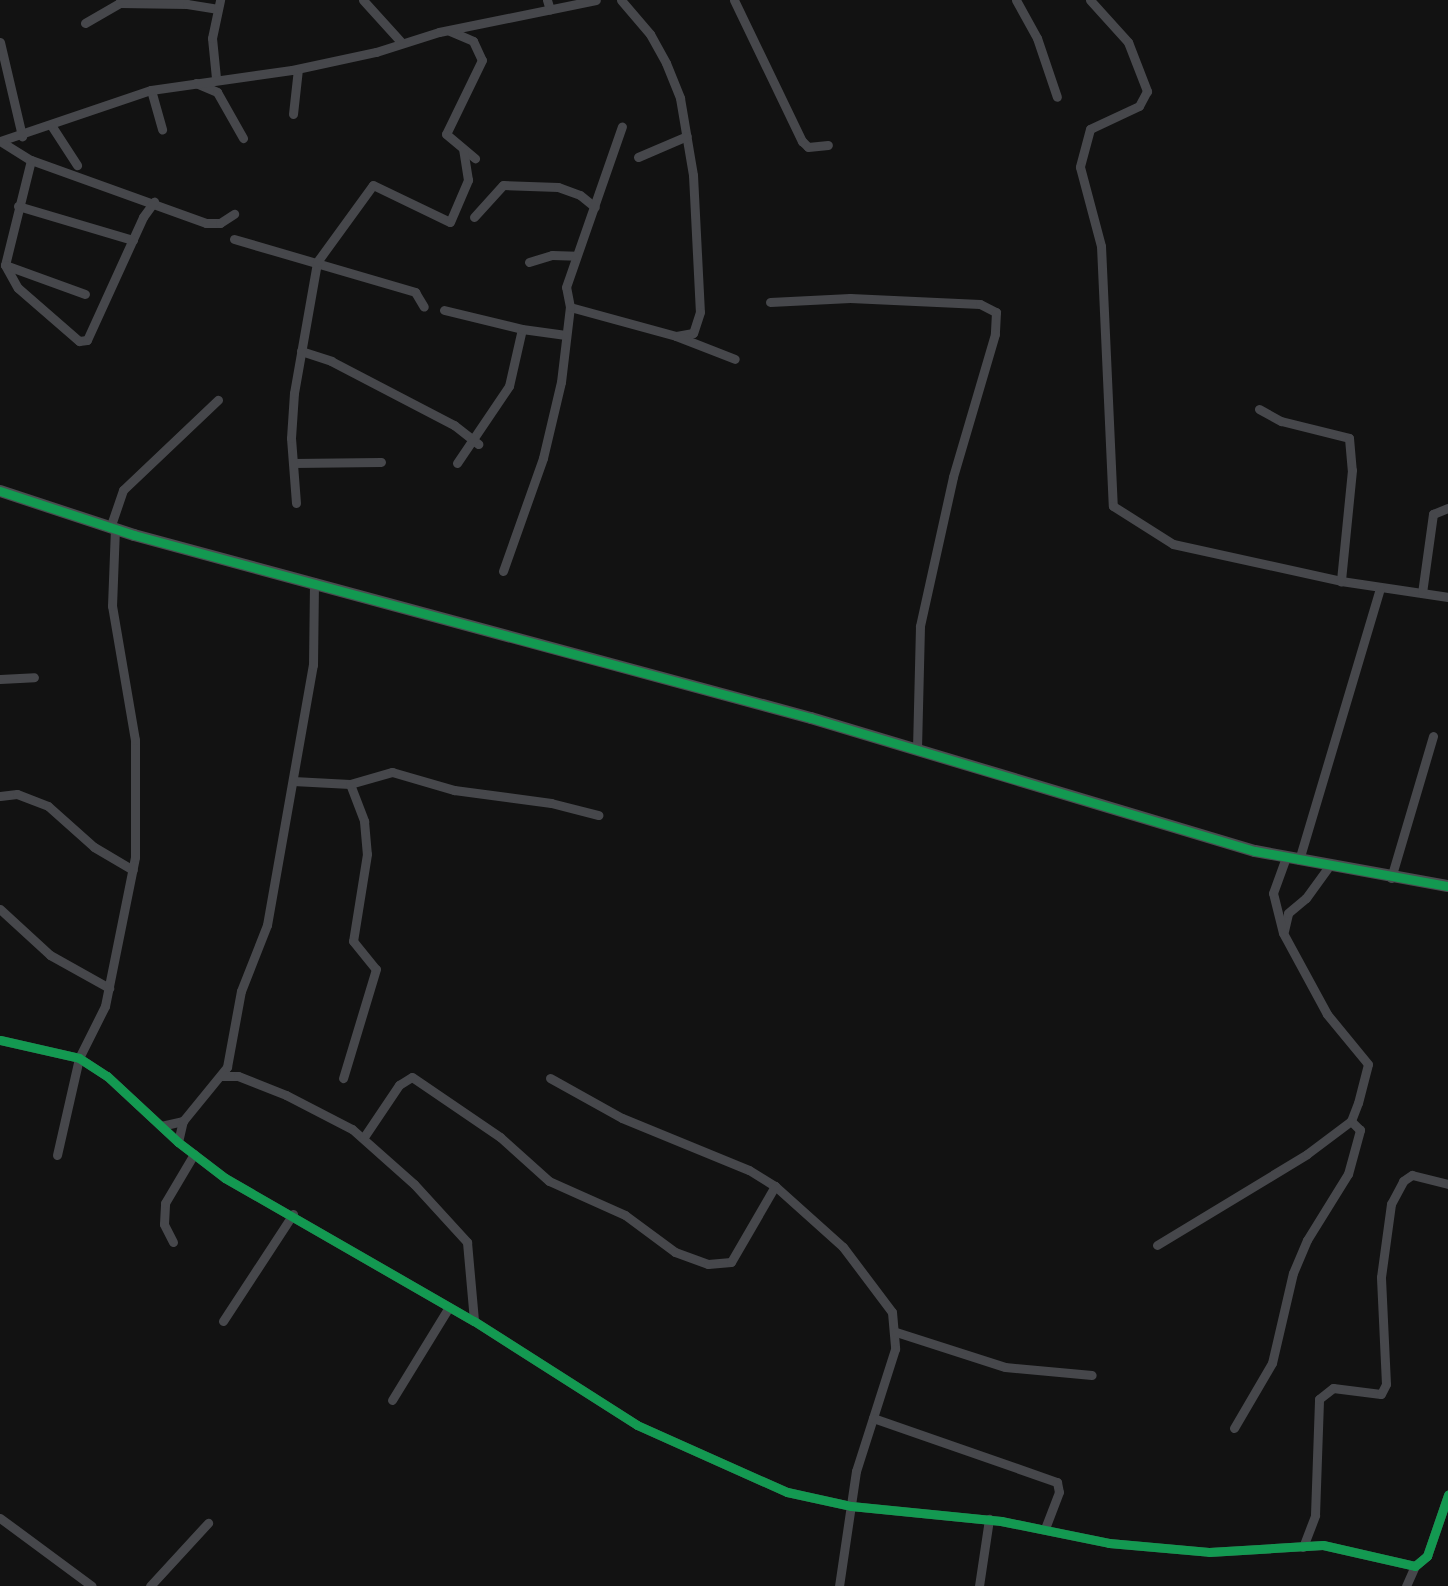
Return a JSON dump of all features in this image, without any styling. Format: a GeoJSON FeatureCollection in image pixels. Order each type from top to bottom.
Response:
{"type":"FeatureCollection","features":[{"type":"Feature","properties":{"kind":"street"},"geometry":{"type":"LineString","coordinates":[[363,0],[402,43]]}},
{"type":"Feature","properties":{"kind":"street"},"geometry":{"type":"LineString","coordinates":[[547,0],[550,10]]}},
{"type":"Feature","properties":{"kind":"street"},"geometry":{"type":"LineString","coordinates":[[0,141],[22,136],[151,90],[216,78],[298,69],[448,30],[596,0]]}},
{"type":"Feature","properties":{"kind":"street"},"geometry":{"type":"LineString","coordinates":[[621,0],[650,34],[666,63],[687,136],[700,312],[692,333],[676,336]]}},
{"type":"Feature","properties":{"kind":"street"},"geometry":{"type":"LineString","coordinates":[[734,0],[802,141],[808,147],[828,145]]}},
{"type":"Feature","properties":{"kind":"street"},"geometry":{"type":"LineString","coordinates":[[1016,0],[1037,38],[1057,97]]}},
{"type":"Feature","properties":{"kind":"street"},"geometry":{"type":"LineString","coordinates":[[1090,0],[1128,41],[1147,91],[1139,106],[1090,129],[1080,167],[1101,237],[1113,506],[1172,544],[1341,581],[1448,597]]}},
{"type":"Feature","properties":{"kind":"street"},"geometry":{"type":"LineString","coordinates":[[85,23],[119,3],[218,4],[212,38],[216,78]]}},
{"type":"Feature","properties":{"kind":"street"},"geometry":{"type":"LineString","coordinates":[[448,30],[473,41],[482,60],[446,134],[475,159]]}},
{"type":"Feature","properties":{"kind":"street"},"geometry":{"type":"LineString","coordinates":[[0,42],[22,136]]}},
{"type":"Feature","properties":{"kind":"street"},"geometry":{"type":"LineString","coordinates":[[293,114],[298,69]]}},
{"type":"Feature","properties":{"kind":"street"},"geometry":{"type":"LineString","coordinates":[[197,83],[218,92],[243,138]]}},
{"type":"Feature","properties":{"kind":"street"},"geometry":{"type":"LineString","coordinates":[[151,90],[162,129]]}},
{"type":"Feature","properties":{"kind":"street"},"geometry":{"type":"LineString","coordinates":[[51,125],[77,165]]}},
{"type":"Feature","properties":{"kind":"street"},"geometry":{"type":"LineString","coordinates":[[503,571],[542,458],[561,382],[570,307],[566,287],[622,126]]}},
{"type":"Feature","properties":{"kind":"street"},"geometry":{"type":"LineString","coordinates":[[638,157],[687,136]]}},
{"type":"Feature","properties":{"kind":"street"},"geometry":{"type":"LineString","coordinates":[[0,141],[32,160],[206,223],[220,223],[234,214]]}},
{"type":"Feature","properties":{"kind":"street"},"geometry":{"type":"LineString","coordinates":[[296,503],[293,463],[294,393],[317,262],[373,185],[450,222],[468,180],[463,149]]}},
{"type":"Feature","properties":{"kind":"street"},"geometry":{"type":"LineString","coordinates":[[32,160],[18,206],[5,265],[18,288],[84,342],[154,202]]}},
{"type":"Feature","properties":{"kind":"street"},"geometry":{"type":"LineString","coordinates":[[474,217],[503,185],[558,187],[580,195],[595,207]]}},
{"type":"Feature","properties":{"kind":"street"},"geometry":{"type":"LineString","coordinates":[[18,206],[133,240]]}},
{"type":"Feature","properties":{"kind":"street"},"geometry":{"type":"LineString","coordinates":[[234,239],[415,292],[424,307]]}},
{"type":"Feature","properties":{"kind":"street"},"geometry":{"type":"LineString","coordinates":[[529,262],[552,255],[576,256]]}},
{"type":"Feature","properties":{"kind":"street"},"geometry":{"type":"LineString","coordinates":[[5,265],[85,293]]}},
{"type":"Feature","properties":{"kind":"street"},"geometry":{"type":"LineString","coordinates":[[770,302],[850,298],[981,304],[996,312],[995,334],[953,478],[920,626],[917,750]]}},
{"type":"Feature","properties":{"kind":"street"},"geometry":{"type":"LineString","coordinates":[[570,307],[676,336],[735,359]]}},
{"type":"Feature","properties":{"kind":"street"},"geometry":{"type":"LineString","coordinates":[[443,310],[523,329],[566,335]]}},
{"type":"Feature","properties":{"kind":"street"},"geometry":{"type":"LineString","coordinates":[[457,463],[475,442],[509,386],[523,329]]}},
{"type":"Feature","properties":{"kind":"street"},"geometry":{"type":"LineString","coordinates":[[301,351],[331,361],[475,442]]}},
{"type":"Feature","properties":{"kind":"street"},"geometry":{"type":"LineString","coordinates":[[57,1155],[79,1058],[100,1017],[109,988],[133,870],[135,740],[112,606],[112,528],[123,490],[218,400]]}},
{"type":"Feature","properties":{"kind":"street"},"geometry":{"type":"LineString","coordinates":[[1259,409],[1281,421],[1344,434],[1351,442],[1341,581]]}},
{"type":"Feature","properties":{"kind":"street"},"geometry":{"type":"LineString","coordinates":[[293,463],[381,462]]}},
{"type":"Feature","properties":{"kind":"street"},"geometry":{"type":"LineString","coordinates":[[0,491],[112,528],[917,750],[1293,858],[1391,878],[1448,886]]}},
{"type":"Feature","properties":{"kind":"street"},"geometry":{"type":"LineString","coordinates":[[1422,593],[1433,514],[1448,508]]}},
{"type":"Feature","properties":{"kind":"street"},"geometry":{"type":"LineString","coordinates":[[178,1142],[183,1121],[228,1065],[241,991],[267,925],[313,665],[314,582]]}},
{"type":"Feature","properties":{"kind":"street"},"geometry":{"type":"LineString","coordinates":[[1157,1245],[1307,1154],[1350,1121],[1368,1064],[1327,1014],[1283,933],[1273,893],[1293,858],[1380,588]]}},
{"type":"Feature","properties":{"kind":"street"},"geometry":{"type":"LineString","coordinates":[[0,679],[34,677]]}},
{"type":"Feature","properties":{"kind":"street"},"geometry":{"type":"LineString","coordinates":[[1391,878],[1433,736]]}},
{"type":"Feature","properties":{"kind":"street"},"geometry":{"type":"LineString","coordinates":[[293,781],[350,784],[392,772],[454,790],[551,803],[598,815]]}},
{"type":"Feature","properties":{"kind":"street"},"geometry":{"type":"LineString","coordinates":[[342,1078],[376,969],[353,941],[367,854],[364,821],[350,784]]}},
{"type":"Feature","properties":{"kind":"street"},"geometry":{"type":"LineString","coordinates":[[0,796],[18,794],[48,806],[94,847],[133,870]]}},
{"type":"Feature","properties":{"kind":"street"},"geometry":{"type":"LineString","coordinates":[[1283,933],[1288,913],[1306,898],[1329,866]]}},
{"type":"Feature","properties":{"kind":"street"},"geometry":{"type":"LineString","coordinates":[[0,909],[50,955],[109,988]]}},
{"type":"Feature","properties":{"kind":"street"},"geometry":{"type":"LineString","coordinates":[[0,1040],[79,1058],[107,1076],[178,1142],[225,1178],[293,1214],[474,1321],[637,1425],[742,1476],[787,1492],[851,1506],[989,1519],[1110,1543],[1209,1552],[1342,1548],[1415,1566]]}},
{"type":"Feature","properties":{"kind":"street"},"geometry":{"type":"LineString","coordinates":[[228,1065],[238,1076]]}},
{"type":"Feature","properties":{"kind":"street"},"geometry":{"type":"LineString","coordinates":[[221,1076],[238,1076],[305,1103],[364,1137],[463,1235],[471,1253],[474,1321]]}},
{"type":"Feature","properties":{"kind":"street"},"geometry":{"type":"LineString","coordinates":[[364,1137],[398,1085],[412,1077],[500,1138],[550,1181],[625,1215],[675,1252],[708,1265],[731,1262],[775,1186]]}},
{"type":"Feature","properties":{"kind":"street"},"geometry":{"type":"LineString","coordinates":[[550,1078],[622,1118],[741,1167],[775,1186],[843,1247],[892,1312],[896,1332],[891,1370],[873,1418],[851,1506],[839,1586]]}},
{"type":"Feature","properties":{"kind":"street"},"geometry":{"type":"LineString","coordinates":[[161,1126],[183,1121]]}},
{"type":"Feature","properties":{"kind":"street"},"geometry":{"type":"LineString","coordinates":[[1234,1428],[1272,1363],[1293,1273],[1307,1240],[1348,1174],[1360,1130],[1350,1121]]}},
{"type":"Feature","properties":{"kind":"street"},"geometry":{"type":"LineString","coordinates":[[173,1242],[164,1224],[165,1203],[194,1154]]}},
{"type":"Feature","properties":{"kind":"street"},"geometry":{"type":"LineString","coordinates":[[1303,1548],[1315,1515],[1319,1399],[1333,1388],[1381,1394],[1386,1384],[1381,1277],[1391,1204],[1403,1181],[1412,1175],[1448,1184]]}},
{"type":"Feature","properties":{"kind":"street"},"geometry":{"type":"LineString","coordinates":[[223,1321],[293,1214]]}},
{"type":"Feature","properties":{"kind":"street"},"geometry":{"type":"LineString","coordinates":[[392,1400],[449,1307]]}},
{"type":"Feature","properties":{"kind":"street"},"geometry":{"type":"LineString","coordinates":[[896,1332],[1005,1367],[1092,1375]]}},
{"type":"Feature","properties":{"kind":"street"},"geometry":{"type":"LineString","coordinates":[[873,1418],[1056,1482],[1059,1492],[1045,1528]]}},
{"type":"Feature","properties":{"kind":"street"},"geometry":{"type":"LineString","coordinates":[[1406,1586],[1415,1566],[1427,1556],[1448,1495]]}},
{"type":"Feature","properties":{"kind":"street"},"geometry":{"type":"LineString","coordinates":[[0,1518],[92,1586]]}},
{"type":"Feature","properties":{"kind":"street"},"geometry":{"type":"LineString","coordinates":[[979,1586],[989,1519]]}},
{"type":"Feature","properties":{"kind":"street"},"geometry":{"type":"LineString","coordinates":[[150,1586],[208,1522]]}},
{"type":"Feature","properties":{"kind":"cycle path"},"geometry":{"type":"LineString","coordinates":[[0,491],[134,535],[811,718],[1255,851],[1448,886]]}},
{"type":"Feature","properties":{"kind":"cycle path"},"geometry":{"type":"LineString","coordinates":[[0,1040],[79,1058],[107,1076],[178,1142],[225,1178],[474,1321],[637,1425],[787,1492],[851,1506],[1001,1521],[1109,1543],[1209,1552],[1323,1545],[1415,1566],[1427,1556],[1448,1495]]}}]}
